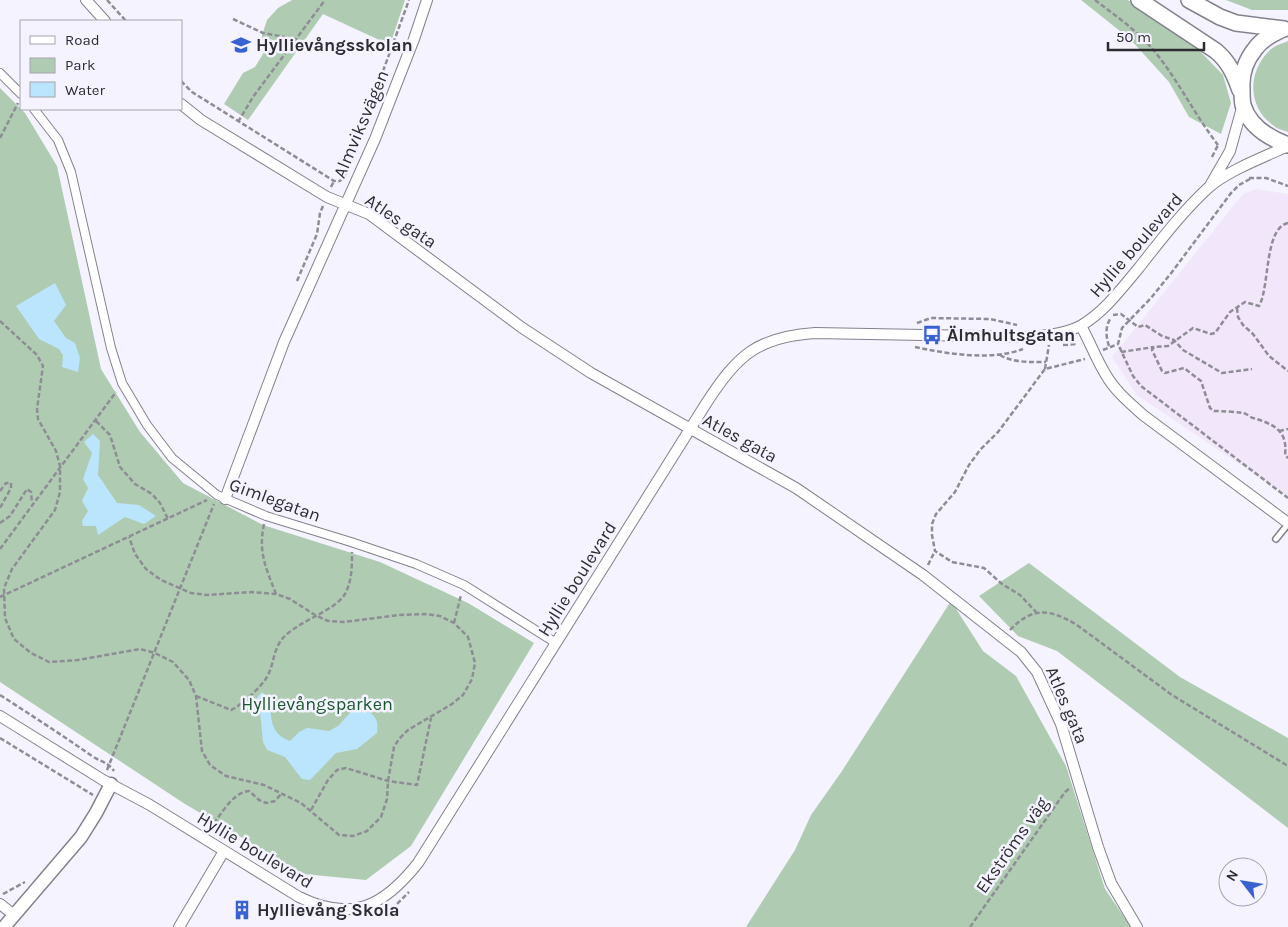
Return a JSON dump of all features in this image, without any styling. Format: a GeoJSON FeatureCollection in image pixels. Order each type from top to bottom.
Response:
{"type":"FeatureCollection","features":[{"type":"Feature","properties":{"kind":"main road"},"geometry":{"type":"LineString","coordinates":[[1139,0],[1227,60],[1234,73],[1250,118],[1258,128],[1273,139],[1288,145]]}},
{"type":"Feature","properties":{"kind":"main road"},"geometry":{"type":"LineString","coordinates":[[1189,0],[1220,17],[1236,23],[1286,29]]}},
{"type":"Feature","properties":{"kind":"main road"},"geometry":{"type":"LineString","coordinates":[[1243,101],[1242,80],[1246,63],[1255,48],[1268,36],[1286,29]]}},
{"type":"Feature","properties":{"kind":"street"},"geometry":{"type":"LineString","coordinates":[[86,0],[104,20]]}},
{"type":"Feature","properties":{"kind":"street","name":"Almviksvägen"},"geometry":{"type":"LineString","coordinates":[[221,497],[284,342],[382,121],[427,0]]}},
{"type":"Feature","properties":{"kind":"street"},"geometry":{"type":"LineString","coordinates":[[0,73],[20,95]]}},
{"type":"Feature","properties":{"kind":"street","name":"Hyllie boulevard"},"geometry":{"type":"LineString","coordinates":[[1210,187],[1230,150],[1243,101]]}},
{"type":"Feature","properties":{"kind":"street","name":"Atles gata"},"geometry":{"type":"LineString","coordinates":[[182,105],[201,120],[327,197],[368,214],[521,327],[574,362],[796,488],[923,575],[1004,637],[1021,652],[1037,672],[1061,724],[1111,883],[1137,927]]}},
{"type":"Feature","properties":{"kind":"street","name":"Gimlegatan"},"geometry":{"type":"LineString","coordinates":[[35,110],[58,140],[71,172],[111,348],[122,383],[147,425],[172,458],[221,497],[266,516],[416,564],[464,585],[556,643]]}},
{"type":"Feature","properties":{"kind":"street","name":"Hyllie boulevard"},"geometry":{"type":"LineString","coordinates":[[0,716],[110,779],[271,881],[310,902],[337,909],[363,907],[371,904],[395,889],[418,862],[690,429],[722,379],[737,362],[755,349],[774,339],[815,333],[1002,337],[1050,340],[1081,326],[1116,297],[1191,205],[1210,187],[1244,165],[1288,145]]}},
{"type":"Feature","properties":{"kind":"street"},"geometry":{"type":"LineString","coordinates":[[1081,326],[1107,377],[1124,398],[1288,524]]}},
{"type":"Feature","properties":{"kind":"street"},"geometry":{"type":"LineString","coordinates":[[4,927],[81,837],[96,813],[110,779]]}},
{"type":"Feature","properties":{"kind":"street"},"geometry":{"type":"LineString","coordinates":[[178,927],[224,851]]}},
{"type":"Feature","properties":{"kind":"street"},"geometry":{"type":"LineString","coordinates":[[0,904],[14,915]]}},
{"type":"Feature","properties":{"kind":"lane"},"geometry":{"type":"LineString","coordinates":[[1276,540],[1288,524]]}},
{"type":"Feature","properties":{"kind":"path"},"geometry":{"type":"LineString","coordinates":[[107,0],[125,20]]}},
{"type":"Feature","properties":{"kind":"path"},"geometry":{"type":"LineString","coordinates":[[238,122],[253,97],[325,0]]}},
{"type":"Feature","properties":{"kind":"path"},"geometry":{"type":"LineString","coordinates":[[182,82],[192,92],[238,122],[334,181],[340,181],[345,175],[409,0]]}},
{"type":"Feature","properties":{"kind":"path"},"geometry":{"type":"LineString","coordinates":[[1095,0],[1142,38],[1155,52],[1178,83],[1200,120]]}},
{"type":"Feature","properties":{"kind":"path"},"geometry":{"type":"LineString","coordinates":[[233,19],[263,33],[296,39]]}},
{"type":"Feature","properties":{"kind":"path"},"geometry":{"type":"LineString","coordinates":[[0,138],[20,98]]}},
{"type":"Feature","properties":{"kind":"path"},"geometry":{"type":"LineString","coordinates":[[1210,160],[1218,145]]}},
{"type":"Feature","properties":{"kind":"path"},"geometry":{"type":"LineString","coordinates":[[1250,179],[1239,185],[1231,193],[1152,298],[1122,328],[1118,344],[1133,376],[1141,386],[1288,498]]}},
{"type":"Feature","properties":{"kind":"path"},"geometry":{"type":"LineString","coordinates":[[294,289],[317,234],[320,213],[327,197]]}},
{"type":"Feature","properties":{"kind":"path"},"geometry":{"type":"LineString","coordinates":[[1121,352],[1168,346],[1193,328],[1211,334],[1215,333],[1230,312],[1245,302],[1259,306],[1266,283],[1270,246],[1274,236],[1284,224],[1288,223]]}},
{"type":"Feature","properties":{"kind":"path"},"geometry":{"type":"LineString","coordinates":[[1237,308],[1238,317],[1243,325],[1253,334],[1269,356],[1288,371]]}},
{"type":"Feature","properties":{"kind":"path"},"geometry":{"type":"LineString","coordinates":[[1109,346],[1106,337],[1107,325],[1111,317],[1115,314],[1121,314],[1138,327],[1145,325],[1162,336],[1174,340],[1183,350],[1222,373],[1252,369]]}},
{"type":"Feature","properties":{"kind":"path"},"geometry":{"type":"LineString","coordinates":[[911,325],[931,318],[990,319],[1026,326]]}},
{"type":"Feature","properties":{"kind":"path"},"geometry":{"type":"LineString","coordinates":[[0,321],[37,355],[43,366],[37,408],[38,419],[56,451],[60,466],[60,492],[54,510],[12,569],[4,588],[5,618],[14,640],[31,653],[49,662],[78,660],[140,649],[156,653],[173,662],[189,680],[196,696],[202,751],[210,765],[226,776],[264,785],[282,793],[311,810],[340,835],[352,836],[368,830],[381,817],[387,799],[388,780],[394,747],[399,739],[408,730],[431,718],[463,695],[472,678],[475,663],[474,652],[468,636],[454,623],[440,616],[425,614],[344,622],[328,620],[315,615],[276,594],[252,592],[207,595],[191,593],[161,580],[146,569],[136,554],[129,537]]}},
{"type":"Feature","properties":{"kind":"path"},"geometry":{"type":"LineString","coordinates":[[1041,346],[1050,340],[1091,343]]}},
{"type":"Feature","properties":{"kind":"path"},"geometry":{"type":"LineString","coordinates":[[923,575],[935,551],[932,524],[936,514],[955,492],[969,465],[980,450],[998,432],[1045,369],[1050,340]]}},
{"type":"Feature","properties":{"kind":"path"},"geometry":{"type":"LineString","coordinates":[[1045,369],[1095,356],[1109,346],[1118,344]]}},
{"type":"Feature","properties":{"kind":"path"},"geometry":{"type":"LineString","coordinates":[[910,346],[944,353],[1000,355],[1025,348]]}},
{"type":"Feature","properties":{"kind":"path"},"geometry":{"type":"LineString","coordinates":[[1154,348],[1152,350],[1162,371],[1165,373],[1184,368],[1200,381],[1210,408],[1214,411],[1245,413],[1250,417],[1270,423],[1280,431],[1286,444],[1285,455],[1288,458]]}},
{"type":"Feature","properties":{"kind":"path"},"geometry":{"type":"LineString","coordinates":[[1000,355],[1021,361],[1046,362]]}},
{"type":"Feature","properties":{"kind":"path"},"geometry":{"type":"LineString","coordinates":[[0,550],[122,383]]}},
{"type":"Feature","properties":{"kind":"path"},"geometry":{"type":"LineString","coordinates":[[96,421],[110,435],[120,467],[135,484],[152,494],[160,503],[168,519]]}},
{"type":"Feature","properties":{"kind":"path"},"geometry":{"type":"LineString","coordinates":[[1280,431],[1288,429]]}},
{"type":"Feature","properties":{"kind":"path"},"geometry":{"type":"LineString","coordinates":[[0,491],[6,483],[11,483],[11,488],[0,508]]}},
{"type":"Feature","properties":{"kind":"path"},"geometry":{"type":"LineString","coordinates":[[0,523],[10,516],[27,489],[31,492],[32,504]]}},
{"type":"Feature","properties":{"kind":"path"},"geometry":{"type":"LineString","coordinates":[[0,597],[168,519],[221,497]]}},
{"type":"Feature","properties":{"kind":"path"},"geometry":{"type":"LineString","coordinates":[[110,779],[110,765],[181,589],[221,497]]}},
{"type":"Feature","properties":{"kind":"path"},"geometry":{"type":"LineString","coordinates":[[266,516],[260,547],[276,594]]}},
{"type":"Feature","properties":{"kind":"path"},"geometry":{"type":"LineString","coordinates":[[196,696],[231,710],[240,706],[267,676],[275,652],[283,638],[315,615],[332,606],[345,595],[352,568],[351,542]]}},
{"type":"Feature","properties":{"kind":"path"},"geometry":{"type":"LineString","coordinates":[[935,551],[952,562],[984,568],[1002,584],[1020,595],[1037,613]]}},
{"type":"Feature","properties":{"kind":"path"},"geometry":{"type":"LineString","coordinates":[[454,623],[464,585]]}},
{"type":"Feature","properties":{"kind":"path"},"geometry":{"type":"LineString","coordinates":[[1004,637],[1020,620],[1037,613],[1048,612],[1060,615],[1077,625],[1172,696],[1288,766]]}},
{"type":"Feature","properties":{"kind":"path"},"geometry":{"type":"LineString","coordinates":[[0,696],[39,719],[98,760],[110,765]]}},
{"type":"Feature","properties":{"kind":"path"},"geometry":{"type":"LineString","coordinates":[[311,810],[328,780],[337,770],[346,768],[388,780],[417,785],[431,718]]}},
{"type":"Feature","properties":{"kind":"path"},"geometry":{"type":"LineString","coordinates":[[0,738],[94,796],[91,802]]}},
{"type":"Feature","properties":{"kind":"path"},"geometry":{"type":"LineString","coordinates":[[110,765],[110,779]]}},
{"type":"Feature","properties":{"kind":"path","name":"Ekströms väg"},"geometry":{"type":"LineString","coordinates":[[970,927],[1065,792],[1079,782]]}},
{"type":"Feature","properties":{"kind":"path"},"geometry":{"type":"LineString","coordinates":[[201,825],[209,830],[235,795],[242,792],[249,791],[266,804],[275,801],[282,793]]}},
{"type":"Feature","properties":{"kind":"path"},"geometry":{"type":"LineString","coordinates":[[0,896],[30,880]]}},
{"type":"Feature","properties":{"kind":"path"},"geometry":{"type":"LineString","coordinates":[[371,904],[385,911],[394,906],[410,891]]}},
{"type":"Feature","properties":{"kind":"shaded area"},"geometry":{"type":"Polygon","coordinates":[[[1256,189],[1288,194],[1288,497],[1137,395],[1112,357],[1243,194],[1256,189]]]}},
{"type":"Feature","properties":{"kind":"green space"},"geometry":{"type":"Polygon","coordinates":[[[292,0],[405,0],[390,45],[323,14],[248,120],[224,104],[243,73],[255,67],[263,54],[262,35],[267,20],[278,8],[292,0]]]}},
{"type":"Feature","properties":{"kind":"green space"},"geometry":{"type":"Polygon","coordinates":[[[1081,0],[1128,0],[1196,47],[1223,75],[1231,103],[1221,134],[1189,117],[1169,82],[1130,39],[1081,0]]]}},
{"type":"Feature","properties":{"kind":"green space"},"geometry":{"type":"Polygon","coordinates":[[[1226,0],[1288,0],[1288,10],[1252,10],[1226,0]]]}},
{"type":"Feature","properties":{"kind":"green space"},"geometry":{"type":"Polygon","coordinates":[[[1288,41],[1288,132],[1278,129],[1265,119],[1259,110],[1253,91],[1256,70],[1261,61],[1272,48],[1288,41]]]}},
{"type":"Feature","properties":{"kind":"green space","name":"Hyllievångsparken"},"geometry":{"type":"Polygon","coordinates":[[[0,88],[25,113],[57,166],[101,369],[140,432],[183,483],[263,525],[380,562],[468,603],[534,643],[411,846],[366,880],[303,874],[185,804],[0,682],[0,88]]]}},
{"type":"Feature","properties":{"kind":"green space"},"geometry":{"type":"Polygon","coordinates":[[[1029,563],[1180,677],[1288,738],[1288,828],[1057,651],[1018,636],[979,596],[1029,563]]]}},
{"type":"Feature","properties":{"kind":"green space"},"geometry":{"type":"Polygon","coordinates":[[[951,601],[983,651],[1016,676],[1066,766],[1105,889],[1131,927],[746,927],[795,850],[811,815],[842,771],[951,601]]]}},
{"type":"Feature","properties":{"kind":"water"},"geometry":{"type":"Polygon","coordinates":[[[55,283],[66,305],[54,321],[66,338],[75,343],[80,358],[78,372],[62,367],[63,355],[59,349],[39,339],[16,306],[55,283]]]}},
{"type":"Feature","properties":{"kind":"water"},"geometry":{"type":"Polygon","coordinates":[[[93,434],[100,441],[98,475],[117,503],[139,505],[156,516],[144,524],[125,517],[98,535],[96,526],[83,526],[82,521],[88,511],[82,501],[88,488],[83,479],[92,453],[84,442],[93,434]]]}},
{"type":"Feature","properties":{"kind":"water"},"geometry":{"type":"Polygon","coordinates":[[[262,692],[270,700],[271,719],[275,730],[283,738],[290,741],[299,732],[307,728],[329,731],[338,726],[351,712],[362,709],[370,713],[377,721],[377,733],[357,749],[336,753],[310,780],[302,779],[285,757],[267,750],[263,742],[260,711],[253,702],[262,692]]]}},
{"type":"Feature","properties":{"kind":"place","name":"Hyllievångsskolan"},"geometry":{"type":"Point","coordinates":[241,45]}},
{"type":"Feature","properties":{"kind":"place","name":"Älmhultsgatan"},"geometry":{"type":"Point","coordinates":[932,335]}},
{"type":"Feature","properties":{"kind":"place","name":"Hyllievång Skola"},"geometry":{"type":"Point","coordinates":[242,910]}}]}
